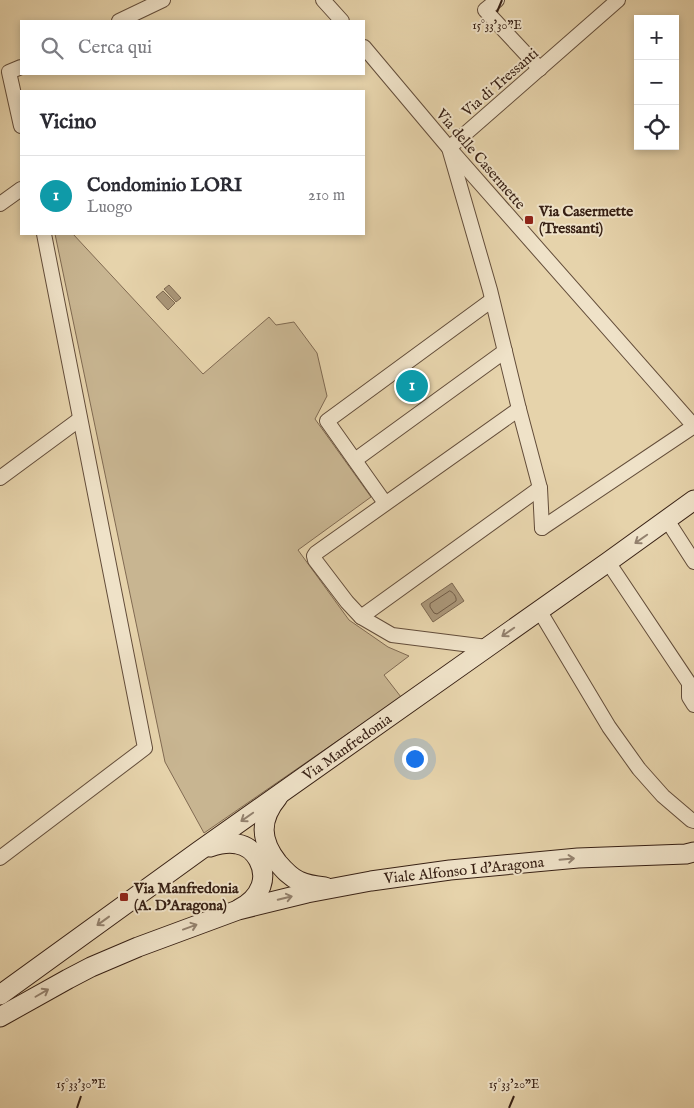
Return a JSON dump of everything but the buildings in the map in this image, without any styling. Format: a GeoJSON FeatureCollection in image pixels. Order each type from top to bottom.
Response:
{"type":"FeatureCollection","features":[{"type":"Feature","properties":{"kind":"main road","name":"Via Manfredonia"},"geometry":{"type":"LineString","coordinates":[[0,995],[199,851],[694,500]]}},
{"type":"Feature","properties":{"kind":"main road"},"geometry":{"type":"LineString","coordinates":[[284,791],[275,801],[267,816],[264,834],[267,845],[278,863],[298,881],[332,888]]}},
{"type":"Feature","properties":{"kind":"main road"},"geometry":{"type":"LineString","coordinates":[[0,1017],[91,967],[138,947],[238,910],[253,899],[260,887],[262,872],[257,858],[248,848],[236,843],[223,844],[199,851]]}},
{"type":"Feature","properties":{"kind":"main road","name":"Viale Alfonso I d'Aragona"},"geometry":{"type":"LineString","coordinates":[[238,910],[332,888],[450,870],[578,858],[686,854],[694,852]]}},
{"type":"Feature","properties":{"kind":"street"},"geometry":{"type":"LineString","coordinates":[[121,20],[163,0]]}},
{"type":"Feature","properties":{"kind":"street"},"geometry":{"type":"LineString","coordinates":[[323,0],[341,20]]}},
{"type":"Feature","properties":{"kind":"street"},"geometry":{"type":"LineString","coordinates":[[497,0],[485,10],[540,69]]}},
{"type":"Feature","properties":{"kind":"street","name":"Via di Tressanti"},"geometry":{"type":"LineString","coordinates":[[449,148],[618,0]]}},
{"type":"Feature","properties":{"kind":"street","name":"Via delle Casermette"},"geometry":{"type":"LineString","coordinates":[[365,48],[449,148],[694,426]]}},
{"type":"Feature","properties":{"kind":"street"},"geometry":{"type":"LineString","coordinates":[[20,67],[9,72],[20,122]]}},
{"type":"Feature","properties":{"kind":"street"},"geometry":{"type":"LineString","coordinates":[[449,148],[492,300],[540,488],[542,528],[694,426]]}},
{"type":"Feature","properties":{"kind":"street"},"geometry":{"type":"LineString","coordinates":[[0,204],[20,190]]}},
{"type":"Feature","properties":{"kind":"street"},"geometry":{"type":"LineString","coordinates":[[0,857],[145,748],[44,235]]}},
{"type":"Feature","properties":{"kind":"street"},"geometry":{"type":"LineString","coordinates":[[386,503],[327,421],[492,300]]}},
{"type":"Feature","properties":{"kind":"street"},"geometry":{"type":"LineString","coordinates":[[355,460],[505,351]]}},
{"type":"Feature","properties":{"kind":"street"},"geometry":{"type":"LineString","coordinates":[[487,647],[392,635],[361,617],[347,602],[315,560],[314,556],[316,552],[519,409]]}},
{"type":"Feature","properties":{"kind":"street"},"geometry":{"type":"LineString","coordinates":[[0,478],[80,419]]}},
{"type":"Feature","properties":{"kind":"street"},"geometry":{"type":"LineString","coordinates":[[361,617],[540,488]]}},
{"type":"Feature","properties":{"kind":"street"},"geometry":{"type":"LineString","coordinates":[[667,520],[694,562]]}},
{"type":"Feature","properties":{"kind":"street"},"geometry":{"type":"LineString","coordinates":[[608,562],[689,683],[689,698],[694,705]]}},
{"type":"Feature","properties":{"kind":"street"},"geometry":{"type":"LineString","coordinates":[[539,610],[609,727],[639,769],[663,796],[694,821]]}},
{"type":"Feature","properties":{"kind":"shaded area"},"geometry":{"type":"Polygon","coordinates":[[[55,235],[74,235],[203,374],[269,317],[276,325],[294,322],[317,353],[327,396],[315,419],[371,497],[298,550],[349,620],[388,647],[409,656],[384,675],[401,697],[204,833],[165,762],[55,235]]]}},
{"type":"Feature","properties":{"kind":"water"},"geometry":{"type":"Polygon","coordinates":[[[169,285],[181,298],[176,302],[164,289],[169,285]]]}},
{"type":"Feature","properties":{"kind":"water"},"geometry":{"type":"Polygon","coordinates":[[[163,291],[175,303],[168,310],[156,297],[163,291]]]}},
{"type":"Feature","properties":{"kind":"water"},"geometry":{"type":"Polygon","coordinates":[[[452,583],[464,601],[433,622],[421,604],[452,583]]]}},
{"type":"Feature","properties":{"kind":"place","name":"Via Casermette (Tressanti)"},"geometry":{"type":"Point","coordinates":[529,220]}},
{"type":"Feature","properties":{"kind":"place","name":"Condominio LORI"},"geometry":{"type":"Point","coordinates":[412,386]}},
{"type":"Feature","properties":{"kind":"place","name":"Via Manfredonia (A. D'Aragona)"},"geometry":{"type":"Point","coordinates":[124,897]}}]}
